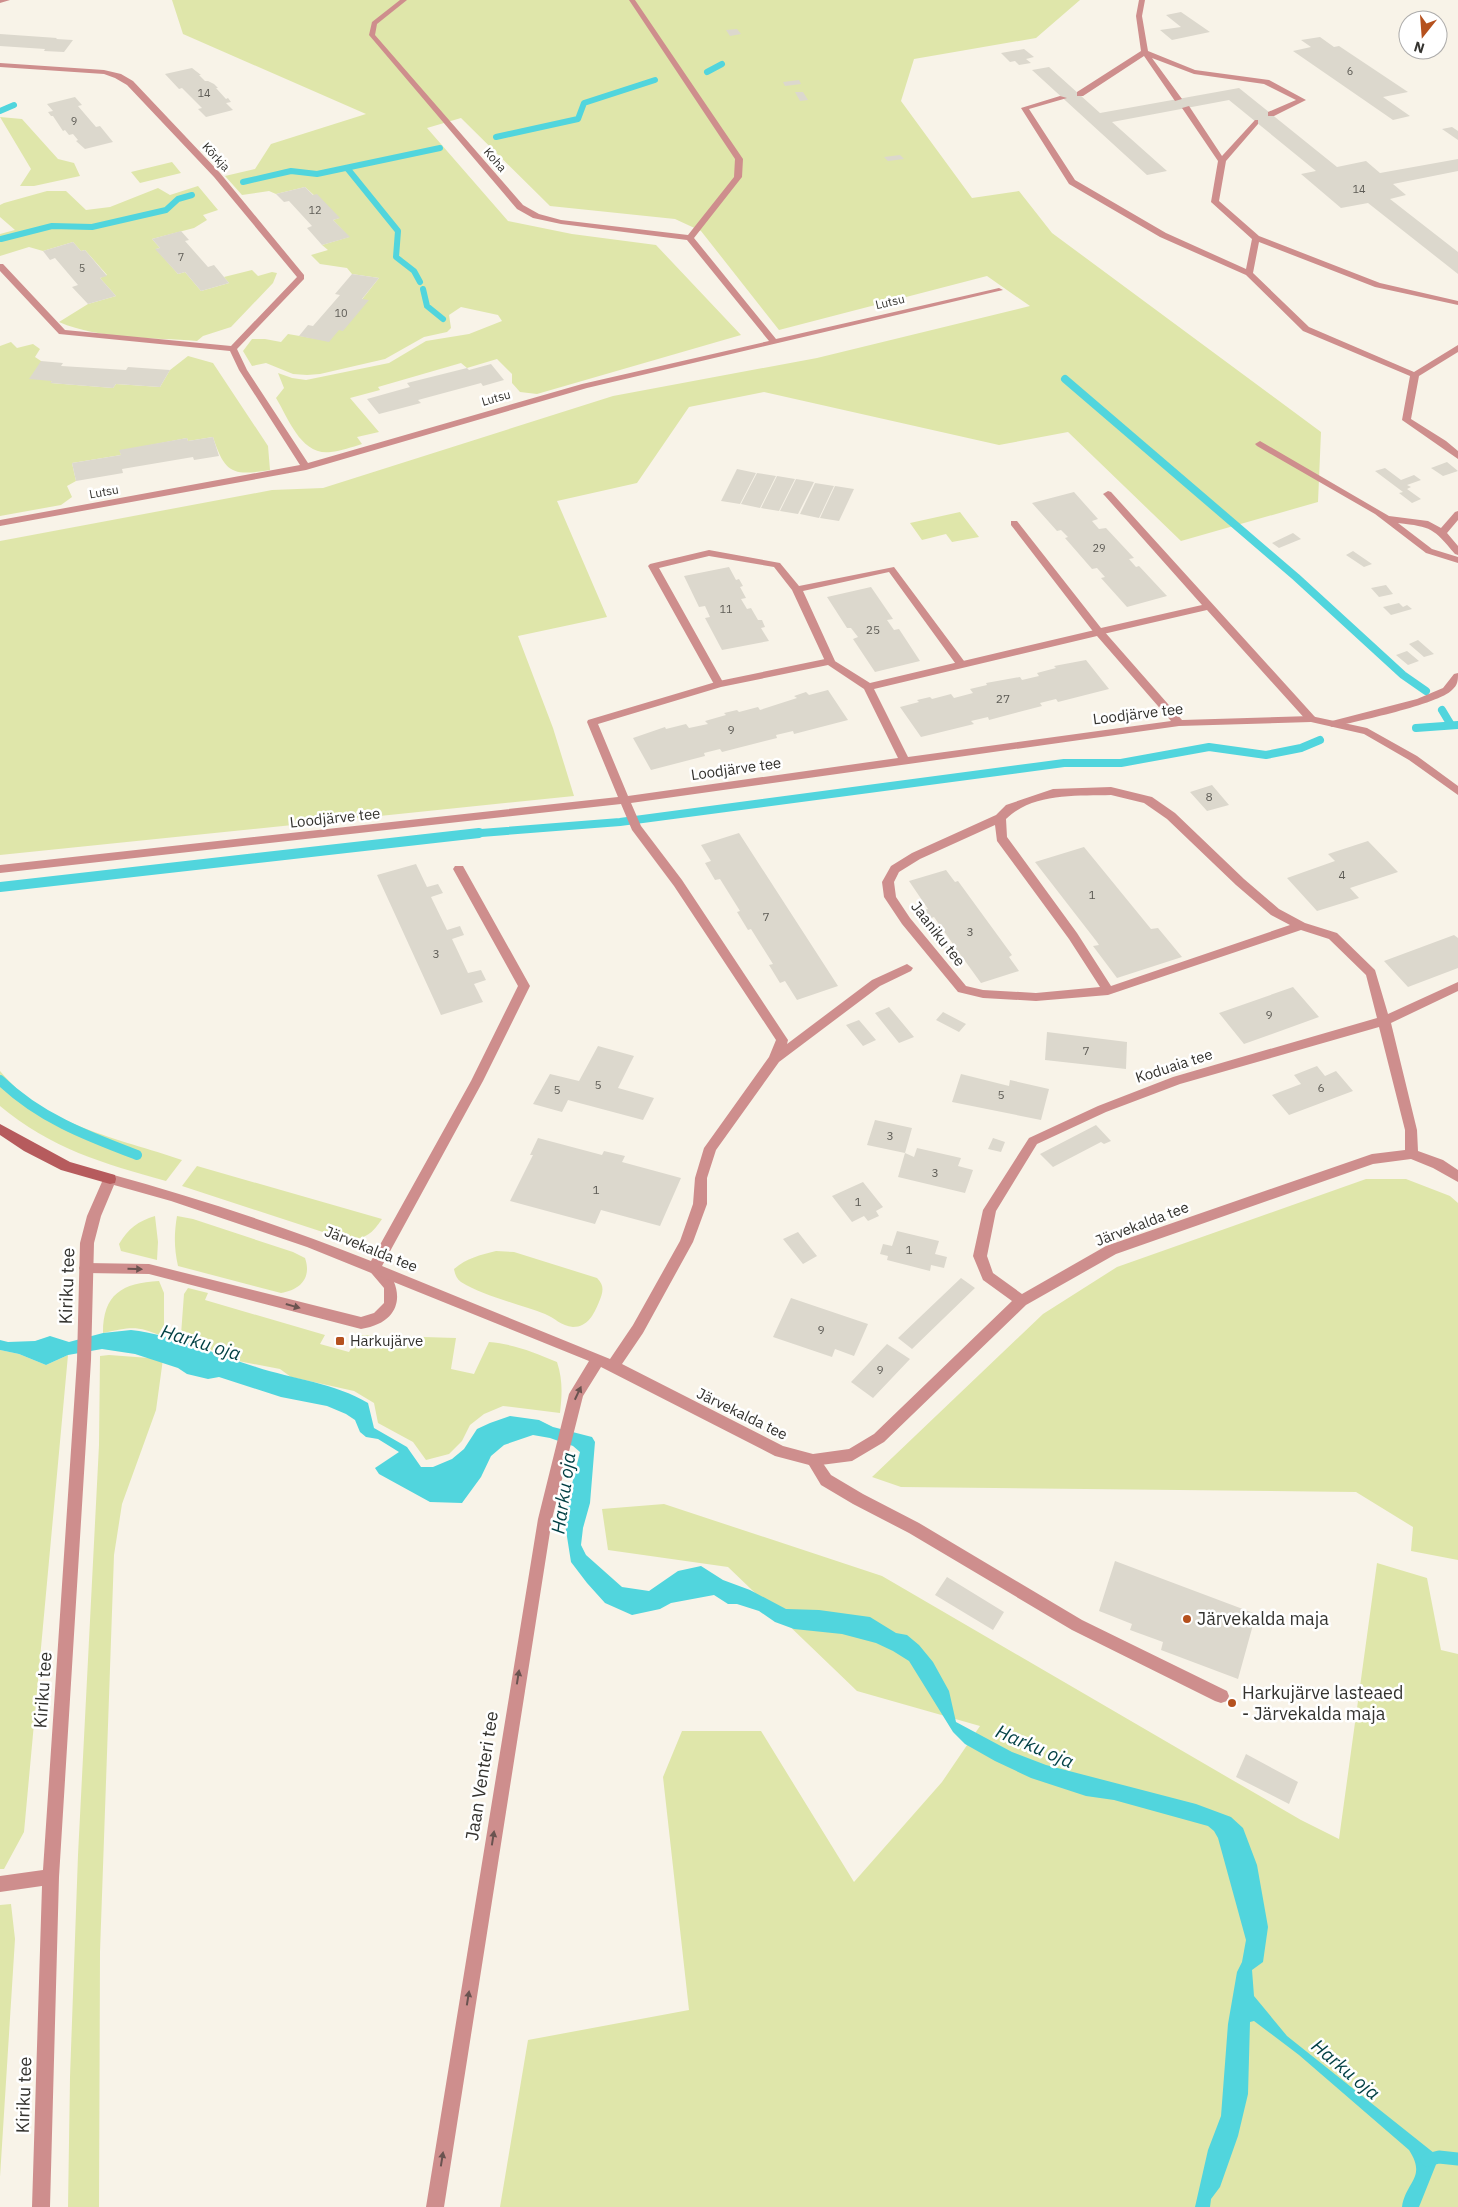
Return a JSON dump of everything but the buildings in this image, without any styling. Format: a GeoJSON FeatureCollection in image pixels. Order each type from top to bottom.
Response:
{"type":"FeatureCollection","features":[{"type":"Feature","properties":{"kind":"street"},"geometry":{"type":"LineString","coordinates":[[0,2],[8,0]]}},
{"type":"Feature","properties":{"kind":"street","name":"Koha"},"geometry":{"type":"LineString","coordinates":[[404,0],[374,23],[372,36],[520,207],[536,216],[561,222],[690,238]]}},
{"type":"Feature","properties":{"kind":"street"},"geometry":{"type":"LineString","coordinates":[[632,0],[739,159],[738,177],[690,238],[774,342]]}},
{"type":"Feature","properties":{"kind":"street"},"geometry":{"type":"LineString","coordinates":[[1142,0],[1140,16],[1145,52],[1178,99]]}},
{"type":"Feature","properties":{"kind":"street"},"geometry":{"type":"LineString","coordinates":[[1080,94],[1145,52]]}},
{"type":"Feature","properties":{"kind":"street"},"geometry":{"type":"LineString","coordinates":[[1145,52],[1194,72],[1266,82],[1302,100],[1271,114]]}},
{"type":"Feature","properties":{"kind":"street","name":"Kõrkja"},"geometry":{"type":"LineString","coordinates":[[0,64],[96,71],[118,76],[130,83],[217,176],[301,277],[233,350]]}},
{"type":"Feature","properties":{"kind":"street"},"geometry":{"type":"LineString","coordinates":[[1063,98],[1025,108],[1072,182],[1163,235],[1249,273],[1306,329],[1415,375]]}},
{"type":"Feature","properties":{"kind":"street"},"geometry":{"type":"LineString","coordinates":[[1186,108],[1222,161]]}},
{"type":"Feature","properties":{"kind":"street"},"geometry":{"type":"LineString","coordinates":[[1255,122],[1222,161],[1215,202],[1256,238],[1378,285],[1458,303]]}},
{"type":"Feature","properties":{"kind":"street"},"geometry":{"type":"LineString","coordinates":[[1249,273],[1256,238]]}},
{"type":"Feature","properties":{"kind":"street"},"geometry":{"type":"LineString","coordinates":[[0,266],[62,332],[233,350],[243,370],[306,467]]}},
{"type":"Feature","properties":{"kind":"street","name":"Lutsu"},"geometry":{"type":"LineString","coordinates":[[0,523],[306,467],[585,386],[999,290]]}},
{"type":"Feature","properties":{"kind":"street"},"geometry":{"type":"LineString","coordinates":[[1458,348],[1415,375],[1406,420],[1443,442],[1458,456]]}},
{"type":"Feature","properties":{"kind":"street"},"geometry":{"type":"LineString","coordinates":[[1260,444],[1385,518],[1428,551],[1458,560]]}},
{"type":"Feature","properties":{"kind":"street"},"geometry":{"type":"LineString","coordinates":[[1108,494],[1312,719]]}},
{"type":"Feature","properties":{"kind":"street"},"geometry":{"type":"LineString","coordinates":[[1442,533],[1458,514]]}},
{"type":"Feature","properties":{"kind":"street"},"geometry":{"type":"LineString","coordinates":[[1385,518],[1428,524],[1442,533],[1458,552]]}},
{"type":"Feature","properties":{"kind":"street"},"geometry":{"type":"LineString","coordinates":[[1014,522],[1099,632],[1179,723]]}},
{"type":"Feature","properties":{"kind":"street"},"geometry":{"type":"LineString","coordinates":[[719,684],[653,566],[709,553],[777,565],[796,589],[830,661],[868,687],[905,760]]}},
{"type":"Feature","properties":{"kind":"street"},"geometry":{"type":"LineString","coordinates":[[796,589],[890,569],[962,665]]}},
{"type":"Feature","properties":{"kind":"street"},"geometry":{"type":"LineString","coordinates":[[868,687],[1209,606]]}},
{"type":"Feature","properties":{"kind":"street"},"geometry":{"type":"LineString","coordinates":[[612,1367],[638,1329],[686,1242],[700,1204],[701,1178],[710,1148],[775,1059],[782,1040],[678,883],[636,827],[592,722],[719,684],[830,661]]}},
{"type":"Feature","properties":{"kind":"street"},"geometry":{"type":"LineString","coordinates":[[1332,724],[1421,701],[1447,690],[1458,676]]}},
{"type":"Feature","properties":{"kind":"street","name":"Loodjärve tee"},"geometry":{"type":"LineString","coordinates":[[0,868],[626,804],[905,760],[1179,723],[1312,719],[1367,731],[1413,758],[1458,791]]}},
{"type":"Feature","properties":{"kind":"street","name":"Jaaniku tee"},"geometry":{"type":"LineString","coordinates":[[1301,926],[1108,991],[1036,997],[982,994],[962,989],[906,921],[890,896],[888,882],[895,869],[916,856],[1000,818],[1010,808],[1053,794],[1112,791],[1148,800],[1171,816],[1240,882],[1275,912],[1301,926],[1333,936],[1371,973],[1384,1021]]}},
{"type":"Feature","properties":{"kind":"street"},"geometry":{"type":"LineString","coordinates":[[1000,818],[1002,838],[1073,936],[1108,991]]}},
{"type":"Feature","properties":{"kind":"street"},"geometry":{"type":"LineString","coordinates":[[86,1268],[149,1270],[171,1274],[360,1324],[380,1317],[388,1310],[391,1291],[386,1281],[374,1268],[477,1081],[524,986],[459,869]]}},
{"type":"Feature","properties":{"kind":"street"},"geometry":{"type":"LineString","coordinates":[[775,1059],[876,983],[907,968]]}},
{"type":"Feature","properties":{"kind":"street"},"geometry":{"type":"LineString","coordinates":[[1412,1154],[1411,1130],[1384,1021],[1458,986]]}},
{"type":"Feature","properties":{"kind":"street","name":"Koduaia tee"},"geometry":{"type":"LineString","coordinates":[[1021,1301],[988,1276],[980,1256],[990,1210],[1033,1141],[1102,1109],[1178,1080],[1384,1021]]}},
{"type":"Feature","properties":{"kind":"street","name":"Järvekalda tee"},"geometry":{"type":"LineString","coordinates":[[0,1129],[28,1147],[66,1166],[172,1196],[312,1242],[598,1359],[780,1452],[813,1460],[852,1455],[879,1438],[1021,1301],[1111,1250],[1372,1159],[1412,1154],[1438,1164],[1458,1177]]}},
{"type":"Feature","properties":{"kind":"street","name":"Kiriku tee"},"geometry":{"type":"LineString","coordinates":[[41,2207],[51,1877],[84,1360],[87,1243],[94,1216],[110,1179]]}},
{"type":"Feature","properties":{"kind":"street","name":"Jaan Venteri tee"},"geometry":{"type":"LineString","coordinates":[[435,2207],[545,1519],[576,1394],[598,1359]]}},
{"type":"Feature","properties":{"kind":"street"},"geometry":{"type":"LineString","coordinates":[[813,1460],[826,1480],[858,1499],[914,1528],[1077,1625],[1221,1696]]}},
{"type":"Feature","properties":{"kind":"street"},"geometry":{"type":"LineString","coordinates":[[0,1884],[51,1877]]}},
{"type":"Feature","properties":{"kind":"green space"},"geometry":{"type":"Polygon","coordinates":[[[172,0],[1080,0],[1036,38],[914,59],[901,101],[972,198],[1019,191],[1052,233],[1321,432],[1318,502],[1181,541],[1068,432],[999,445],[764,392],[689,407],[637,483],[557,501],[607,617],[518,636],[553,728],[574,796],[0,855],[0,541],[272,490],[323,488],[613,396],[817,358],[1030,306],[987,276],[779,330],[701,231],[675,219],[550,206],[461,118],[427,128],[508,221],[572,234],[656,245],[741,335],[537,394],[520,392],[512,383],[512,374],[497,359],[467,368],[461,363],[378,387],[380,390],[350,398],[379,432],[357,437],[362,444],[347,449],[321,452],[304,442],[297,434],[276,398],[284,388],[278,373],[306,380],[389,363],[426,341],[469,334],[502,321],[498,315],[461,307],[449,315],[451,328],[447,332],[424,337],[385,359],[320,374],[307,375],[293,374],[266,363],[252,366],[243,351],[252,339],[281,342],[288,334],[329,341],[379,278],[352,274],[347,268],[320,264],[311,255],[328,250],[322,245],[349,237],[333,220],[339,218],[305,187],[276,194],[269,191],[242,195],[225,176],[255,169],[271,144],[366,114],[183,34],[172,0]]]}},
{"type":"Feature","properties":{"kind":"green space"},"geometry":{"type":"Polygon","coordinates":[[[0,117],[22,119],[58,159],[74,163],[80,176],[34,186],[20,186],[31,169],[0,117]]]}},
{"type":"Feature","properties":{"kind":"green space"},"geometry":{"type":"Polygon","coordinates":[[[172,162],[181,173],[140,183],[131,172],[172,162]]]}},
{"type":"Feature","properties":{"kind":"green space"},"geometry":{"type":"Polygon","coordinates":[[[198,186],[218,210],[203,215],[207,220],[194,228],[152,239],[160,248],[156,249],[178,274],[185,272],[201,291],[229,283],[224,277],[252,270],[258,276],[272,272],[277,273],[273,283],[231,327],[203,336],[197,341],[109,335],[75,328],[59,322],[88,304],[116,296],[100,278],[107,275],[85,250],[81,251],[73,242],[43,251],[29,247],[0,256],[0,234],[15,230],[0,217],[0,205],[4,203],[47,191],[66,191],[86,210],[110,207],[158,188],[170,195],[198,186]]]}},
{"type":"Feature","properties":{"kind":"green space"},"geometry":{"type":"Polygon","coordinates":[[[11,342],[17,348],[33,344],[40,349],[35,357],[41,361],[52,381],[51,383],[113,388],[116,384],[160,387],[170,370],[188,356],[213,363],[268,446],[270,470],[247,473],[232,470],[222,459],[213,437],[188,441],[187,438],[120,451],[121,455],[72,463],[76,481],[67,486],[72,497],[61,505],[0,516],[0,346],[11,342]]]}},
{"type":"Feature","properties":{"kind":"green space"},"geometry":{"type":"Polygon","coordinates":[[[960,512],[979,537],[952,542],[946,534],[922,540],[910,523],[960,512]]]}},
{"type":"Feature","properties":{"kind":"green space"},"geometry":{"type":"Polygon","coordinates":[[[0,1071],[18,1090],[60,1118],[108,1137],[182,1160],[166,1181],[99,1161],[58,1144],[19,1121],[0,1106],[0,1071]]]}},
{"type":"Feature","properties":{"kind":"green space"},"geometry":{"type":"Polygon","coordinates":[[[197,1166],[382,1219],[368,1235],[352,1239],[338,1237],[182,1186],[197,1166]]]}},
{"type":"Feature","properties":{"kind":"green space"},"geometry":{"type":"Polygon","coordinates":[[[1366,1179],[1406,1179],[1450,1196],[1458,1203],[1458,1560],[1411,1551],[1413,1527],[1356,1492],[901,1487],[872,1477],[1043,1314],[1117,1267],[1366,1179]]]}},
{"type":"Feature","properties":{"kind":"green space"},"geometry":{"type":"Polygon","coordinates":[[[155,1216],[158,1242],[157,1260],[121,1251],[119,1244],[126,1234],[143,1220],[155,1216]]]}},
{"type":"Feature","properties":{"kind":"green space"},"geometry":{"type":"Polygon","coordinates":[[[177,1216],[193,1219],[293,1252],[305,1258],[307,1271],[303,1282],[294,1289],[281,1293],[178,1266],[175,1241],[177,1216]]]}},
{"type":"Feature","properties":{"kind":"green space"},"geometry":{"type":"Polygon","coordinates":[[[496,1251],[514,1252],[597,1278],[602,1286],[602,1292],[593,1315],[583,1325],[569,1326],[545,1314],[470,1287],[457,1278],[454,1269],[459,1265],[474,1257],[496,1251]]]}},
{"type":"Feature","properties":{"kind":"green space"},"geometry":{"type":"Polygon","coordinates":[[[159,1281],[164,1293],[164,1337],[147,1330],[134,1328],[103,1333],[107,1309],[117,1293],[135,1284],[159,1281]]]}},
{"type":"Feature","properties":{"kind":"green space"},"geometry":{"type":"Polygon","coordinates":[[[188,1288],[208,1293],[205,1300],[325,1335],[320,1344],[349,1352],[359,1335],[456,1338],[451,1369],[474,1374],[489,1342],[523,1349],[557,1362],[562,1388],[560,1413],[503,1406],[484,1414],[470,1425],[462,1441],[449,1454],[426,1460],[413,1442],[378,1423],[374,1403],[354,1391],[291,1377],[280,1369],[238,1361],[197,1344],[180,1348],[184,1294],[188,1288]]]}},
{"type":"Feature","properties":{"kind":"green space"},"geometry":{"type":"Polygon","coordinates":[[[0,1350],[19,1354],[46,1365],[68,1355],[24,1832],[4,1869],[0,1869],[0,1350]]]}},
{"type":"Feature","properties":{"kind":"green space"},"geometry":{"type":"Polygon","coordinates":[[[100,1356],[163,1359],[156,1410],[122,1504],[114,1555],[100,1952],[99,2207],[68,2207],[70,2077],[78,1855],[99,1445],[100,1356]]]}},
{"type":"Feature","properties":{"kind":"green space"},"geometry":{"type":"Polygon","coordinates":[[[664,1504],[882,1576],[1301,1820],[1339,1839],[1377,1563],[1427,1578],[1441,1650],[1458,1654],[1458,2207],[500,2207],[528,2040],[689,2010],[663,1777],[682,1731],[761,1731],[854,1882],[942,1782],[980,1726],[857,1691],[728,1567],[608,1550],[602,1509],[664,1504]]]}},
{"type":"Feature","properties":{"kind":"green space"},"geometry":{"type":"Polygon","coordinates":[[[11,1904],[15,1939],[0,2177],[0,1905],[11,1904]]]}},
{"type":"Feature","properties":{"kind":"water"},"geometry":{"type":"Polygon","coordinates":[[[131,1330],[179,1340],[256,1367],[328,1386],[355,1396],[368,1403],[374,1428],[407,1447],[421,1467],[433,1467],[452,1459],[464,1449],[477,1429],[510,1416],[539,1420],[553,1427],[592,1437],[595,1442],[590,1503],[583,1528],[581,1545],[586,1555],[622,1587],[649,1591],[678,1571],[701,1566],[723,1580],[750,1590],[786,1609],[819,1610],[870,1617],[896,1633],[907,1635],[919,1645],[933,1662],[949,1691],[956,1722],[1012,1752],[1046,1765],[1196,1804],[1231,1817],[1243,1828],[1257,1865],[1268,1927],[1263,1962],[1252,1970],[1254,1996],[1287,2036],[1439,2157],[1419,2207],[1402,2207],[1404,2198],[1416,2173],[1414,2159],[1409,2150],[1299,2055],[1254,2021],[1250,2022],[1248,2094],[1238,2136],[1220,2187],[1211,2199],[1210,2207],[1195,2207],[1208,2150],[1221,2116],[1228,2024],[1237,1972],[1242,1962],[1246,1940],[1218,1838],[1208,1826],[1114,1800],[1086,1796],[1031,1778],[995,1761],[965,1744],[953,1732],[909,1661],[876,1643],[842,1634],[794,1629],[775,1622],[759,1611],[737,1604],[728,1604],[714,1595],[671,1603],[660,1609],[632,1615],[605,1603],[571,1562],[565,1524],[568,1500],[580,1452],[573,1446],[550,1438],[533,1435],[504,1445],[491,1456],[481,1477],[462,1503],[430,1502],[379,1474],[375,1468],[399,1452],[378,1439],[366,1437],[360,1432],[355,1420],[327,1406],[281,1397],[219,1377],[208,1379],[187,1374],[178,1368],[135,1354],[102,1349],[68,1355],[46,1365],[19,1354],[0,1350],[0,1340],[8,1342],[35,1341],[50,1336],[69,1342],[103,1333],[131,1330]]]}},
{"type":"Feature","properties":{"kind":"waterway"},"geometry":{"type":"LineString","coordinates":[[707,72],[722,64]]}},
{"type":"Feature","properties":{"kind":"waterway"},"geometry":{"type":"LineString","coordinates":[[496,137],[578,119],[584,103],[655,80]]}},
{"type":"Feature","properties":{"kind":"waterway"},"geometry":{"type":"LineString","coordinates":[[0,111],[14,105]]}},
{"type":"Feature","properties":{"kind":"waterway"},"geometry":{"type":"LineString","coordinates":[[243,182],[291,171],[317,174],[440,148]]}},
{"type":"Feature","properties":{"kind":"waterway"},"geometry":{"type":"LineString","coordinates":[[347,168],[398,231],[396,257],[414,271],[420,282]]}},
{"type":"Feature","properties":{"kind":"waterway"},"geometry":{"type":"LineString","coordinates":[[1,239],[52,226],[92,227],[166,210],[178,199],[192,195]]}},
{"type":"Feature","properties":{"kind":"waterway"},"geometry":{"type":"LineString","coordinates":[[423,289],[427,306],[443,319]]}},
{"type":"Feature","properties":{"kind":"waterway"},"geometry":{"type":"LineString","coordinates":[[1065,379],[1296,577],[1403,675],[1426,691]]}},
{"type":"Feature","properties":{"kind":"waterway"},"geometry":{"type":"LineString","coordinates":[[1442,710],[1451,725]]}},
{"type":"Feature","properties":{"kind":"waterway"},"geometry":{"type":"LineString","coordinates":[[1416,728],[1458,725]]}},
{"type":"Feature","properties":{"kind":"waterway"},"geometry":{"type":"LineString","coordinates":[[475,833],[620,822],[1064,763],[1121,763],[1209,747],[1266,755],[1301,748],[1320,740]]}},
{"type":"Feature","properties":{"kind":"waterway"},"geometry":{"type":"LineString","coordinates":[[0,887],[475,833]]}},
{"type":"Feature","properties":{"kind":"waterway"},"geometry":{"type":"LineString","coordinates":[[468,834],[475,833]]}},
{"type":"Feature","properties":{"kind":"waterway"},"geometry":{"type":"LineString","coordinates":[[0,1080],[31,1105],[64,1125],[137,1155]]}},
{"type":"Feature","properties":{"kind":"waterway","name":"Harku oja"},"geometry":{"type":"LineString","coordinates":[[1427,2160],[1439,2157],[1458,2159]]}},
{"type":"Feature","properties":{"kind":"place","name":"Harkujärve"},"geometry":{"type":"Point","coordinates":[340,1341]}},
{"type":"Feature","properties":{"kind":"place","name":"Järvekalda maja"},"geometry":{"type":"Point","coordinates":[1187,1619]}},
{"type":"Feature","properties":{"kind":"place","name":"Harkujärve lasteaed - Järvekalda maja"},"geometry":{"type":"Point","coordinates":[1232,1703]}}]}
